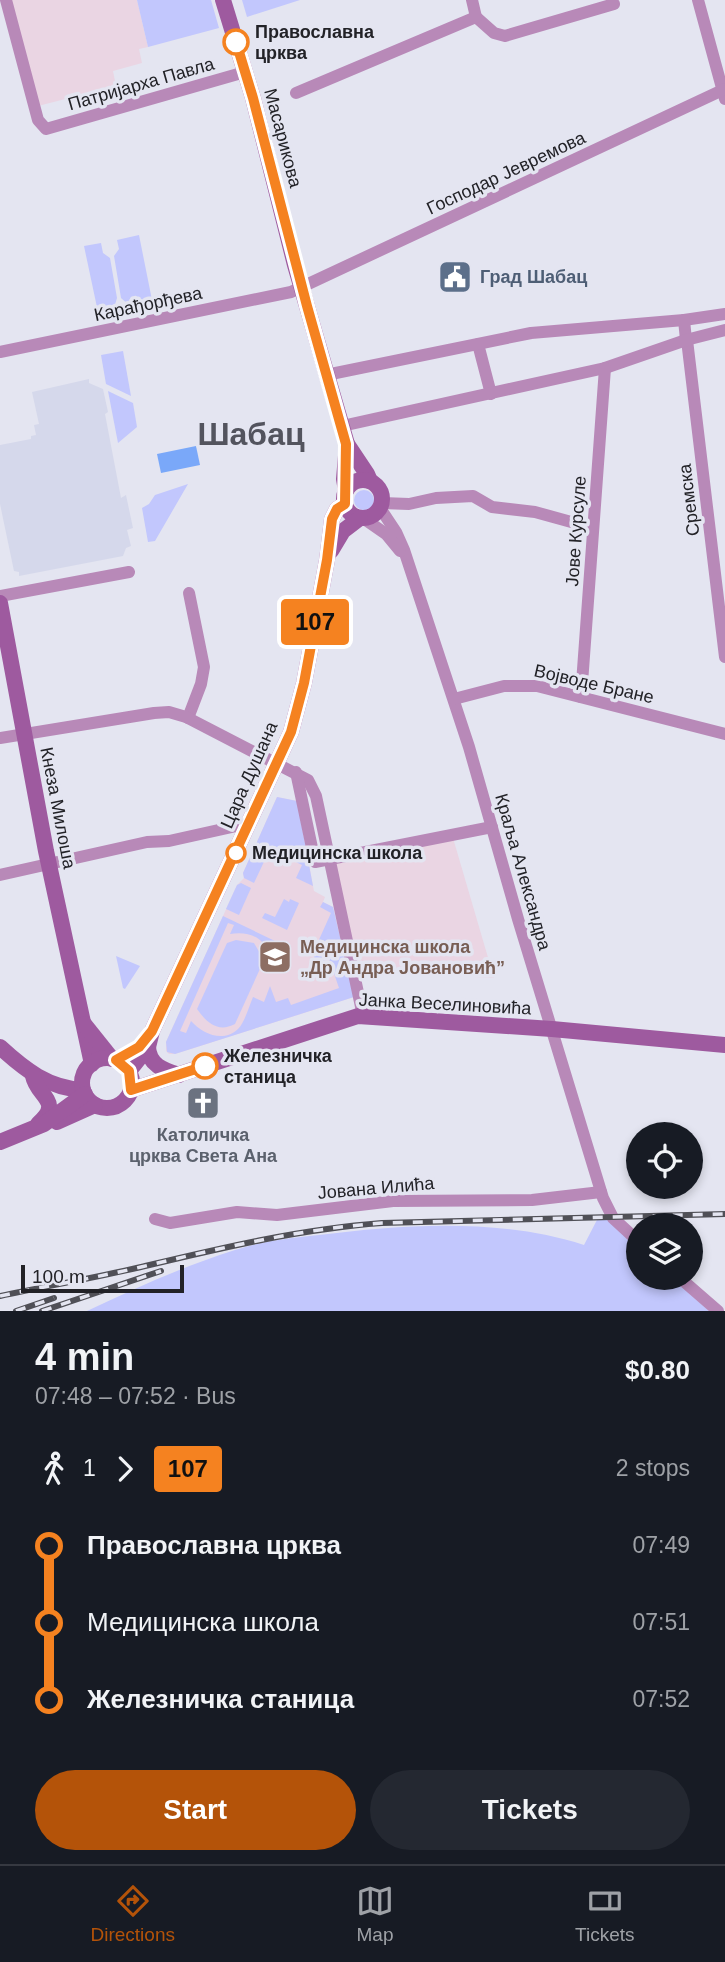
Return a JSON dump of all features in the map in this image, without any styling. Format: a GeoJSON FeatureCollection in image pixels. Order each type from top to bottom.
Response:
{"type":"FeatureCollection","features":[{"type":"Feature","properties":{"kind":"main road","name":"Масарикова"},"geometry":{"type":"LineString","coordinates":[[223,0],[245,72],[302,287]]}},
{"type":"Feature","properties":{"kind":"main road","name":"Цара Душана"},"geometry":{"type":"LineString","coordinates":[[130,1079],[278,762],[298,709],[327,560],[332,519],[346,497],[346,444],[302,287]]}},
{"type":"Feature","properties":{"kind":"main road","name":"Цара Душана"},"geometry":{"type":"LineString","coordinates":[[346,444],[370,481]]}},
{"type":"Feature","properties":{"kind":"main road"},"geometry":{"type":"LineString","coordinates":[[359,481],[370,481],[380,489],[381,506],[374,515],[362,518],[350,513],[346,497],[359,481]]}},
{"type":"Feature","properties":{"kind":"main road","name":"Цара Душана"},"geometry":{"type":"LineString","coordinates":[[327,560],[342,531],[362,518]]}},
{"type":"Feature","properties":{"kind":"main road","name":"Кнеза Милоша"},"geometry":{"type":"LineString","coordinates":[[0,603],[89,1067]]}},
{"type":"Feature","properties":{"kind":"main road","name":"Јанка Веселиновића"},"geometry":{"type":"LineString","coordinates":[[130,1079],[179,1074],[358,1016],[552,1029],[725,1045]]}},
{"type":"Feature","properties":{"kind":"main road","name":"Кнеза Милоша"},"geometry":{"type":"LineString","coordinates":[[81,1020],[114,1059]]}},
{"type":"Feature","properties":{"kind":"main road","name":"Цара Душана"},"geometry":{"type":"LineString","coordinates":[[114,1059],[150,1039]]}},
{"type":"Feature","properties":{"kind":"main road"},"geometry":{"type":"LineString","coordinates":[[150,1039],[148,1054],[154,1064],[163,1070],[179,1074]]}},
{"type":"Feature","properties":{"kind":"main road"},"geometry":{"type":"LineString","coordinates":[[0,1047],[33,1076],[114,1107],[128,1097],[130,1079],[114,1059],[101,1059],[89,1067],[57,1077],[38,1074],[33,1076]]}},
{"type":"Feature","properties":{"kind":"main road"},"geometry":{"type":"LineString","coordinates":[[87,1096],[82,1079],[89,1067]]}},
{"type":"Feature","properties":{"kind":"main road"},"geometry":{"type":"LineString","coordinates":[[28,1131],[43,1119],[49,1110],[49,1102],[36,1086],[33,1076]]}},
{"type":"Feature","properties":{"kind":"main road"},"geometry":{"type":"LineString","coordinates":[[0,1142],[44,1124],[70,1118],[87,1096]]}},
{"type":"Feature","properties":{"kind":"street","name":"Патријарха Павла"},"geometry":{"type":"LineString","coordinates":[[6,0],[38,120],[46,129],[245,72]]}},
{"type":"Feature","properties":{"kind":"street"},"geometry":{"type":"LineString","coordinates":[[698,0],[724,93]]}},
{"type":"Feature","properties":{"kind":"street"},"geometry":{"type":"LineString","coordinates":[[296,93],[474,7],[494,33],[505,36],[614,4]]}},
{"type":"Feature","properties":{"kind":"street","name":"Господар Јевремова"},"geometry":{"type":"LineString","coordinates":[[302,287],[724,93]]}},
{"type":"Feature","properties":{"kind":"street","name":"Карађорђева"},"geometry":{"type":"LineString","coordinates":[[0,352],[281,295],[302,287]]}},
{"type":"Feature","properties":{"kind":"street"},"geometry":{"type":"LineString","coordinates":[[326,375],[531,333],[725,314]]}},
{"type":"Feature","properties":{"kind":"street","name":"Сремска"},"geometry":{"type":"LineString","coordinates":[[684,320],[721,588],[725,657]]}},
{"type":"Feature","properties":{"kind":"street"},"geometry":{"type":"LineString","coordinates":[[342,426],[605,368],[725,330]]}},
{"type":"Feature","properties":{"kind":"street"},"geometry":{"type":"LineString","coordinates":[[478,344],[491,394]]}},
{"type":"Feature","properties":{"kind":"street","name":"Јове Курсуле"},"geometry":{"type":"LineString","coordinates":[[581,696],[605,368]]}},
{"type":"Feature","properties":{"kind":"street"},"geometry":{"type":"LineString","coordinates":[[381,506],[473,496],[492,507],[535,512],[593,528]]}},
{"type":"Feature","properties":{"kind":"street","name":"Краља Александра"},"geometry":{"type":"LineString","coordinates":[[381,506],[409,563],[454,699],[601,1192],[613,1218],[626,1230]]}},
{"type":"Feature","properties":{"kind":"street","name":"Краља Александра"},"geometry":{"type":"LineString","coordinates":[[362,518],[391,540],[409,563]]}},
{"type":"Feature","properties":{"kind":"street"},"geometry":{"type":"LineString","coordinates":[[0,596],[129,572]]}},
{"type":"Feature","properties":{"kind":"street"},"geometry":{"type":"LineString","coordinates":[[188,593],[204,667],[201,684],[188,718]]}},
{"type":"Feature","properties":{"kind":"street","name":"Војводе Бране"},"geometry":{"type":"LineString","coordinates":[[454,699],[514,685],[537,686],[725,734]]}},
{"type":"Feature","properties":{"kind":"street"},"geometry":{"type":"LineString","coordinates":[[0,738],[169,712],[188,718],[278,762],[308,780],[315,792],[363,1016]]}},
{"type":"Feature","properties":{"kind":"street"},"geometry":{"type":"LineString","coordinates":[[0,875],[147,842],[169,841],[250,823]]}},
{"type":"Feature","properties":{"kind":"street"},"geometry":{"type":"LineString","coordinates":[[330,861],[492,827]]}},
{"type":"Feature","properties":{"kind":"street","name":"Јована Илића"},"geometry":{"type":"LineString","coordinates":[[155,1219],[170,1223],[237,1212],[277,1215],[393,1200],[532,1200],[601,1192]]}},
{"type":"Feature","properties":{"kind":"street"},"geometry":{"type":"LineString","coordinates":[[694,1290],[718,1311]]}},
{"type":"Feature","properties":{"kind":"shaded area"},"geometry":{"type":"Polygon","coordinates":[[[9,0],[137,0],[148,47],[139,49],[142,63],[113,71],[116,86],[38,106],[9,0]]]}},
{"type":"Feature","properties":{"kind":"shaded area"},"geometry":{"type":"Polygon","coordinates":[[[137,0],[211,0],[219,28],[148,47],[137,0]]]}},
{"type":"Feature","properties":{"kind":"shaded area"},"geometry":{"type":"Polygon","coordinates":[[[242,0],[300,0],[247,17],[242,0]]]}},
{"type":"Feature","properties":{"kind":"shaded area"},"geometry":{"type":"Polygon","coordinates":[[[139,235],[152,300],[129,305],[121,298],[114,256],[119,249],[117,240],[139,235]]]}},
{"type":"Feature","properties":{"kind":"shaded area"},"geometry":{"type":"Polygon","coordinates":[[[101,243],[103,253],[110,258],[117,298],[114,308],[98,312],[84,246],[101,243]]]}},
{"type":"Feature","properties":{"kind":"shaded area"},"geometry":{"type":"Polygon","coordinates":[[[123,351],[131,396],[106,384],[101,355],[123,351]]]}},
{"type":"Feature","properties":{"kind":"shaded area"},"geometry":{"type":"Polygon","coordinates":[[[89,379],[89,383],[103,389],[121,498],[126,495],[133,528],[127,530],[131,546],[126,548],[123,556],[19,576],[19,572],[14,571],[0,504],[0,445],[31,439],[31,436],[36,435],[34,425],[39,424],[32,392],[89,379]]]}},
{"type":"Feature","properties":{"kind":"shaded area"},"geometry":{"type":"Polygon","coordinates":[[[108,391],[133,403],[137,427],[118,443],[108,391]]]}},
{"type":"Feature","properties":{"kind":"shaded area"},"geometry":{"type":"Polygon","coordinates":[[[196,446],[200,465],[161,473],[157,454],[196,446]]]}},
{"type":"Feature","properties":{"kind":"shaded area"},"geometry":{"type":"Polygon","coordinates":[[[188,484],[155,541],[148,542],[142,508],[149,504],[155,495],[188,484]]]}},
{"type":"Feature","properties":{"kind":"shaded area"},"geometry":{"type":"Polygon","coordinates":[[[360,490],[368,490],[374,500],[368,510],[360,510],[354,504],[354,496],[360,490]]]}},
{"type":"Feature","properties":{"kind":"shaded area","name":"Медицинска школа „Др Андра Јовановић”"},"geometry":{"type":"Polygon","coordinates":[[[277,797],[297,801],[314,891],[325,897],[323,902],[333,907],[354,997],[169,1054],[166,1051],[166,1042],[237,885],[244,878],[243,873],[277,797]]]}},
{"type":"Feature","properties":{"kind":"shaded area"},"geometry":{"type":"Polygon","coordinates":[[[277,797],[297,801],[313,886],[296,878],[302,865],[270,849],[254,883],[244,878],[243,873],[277,797]]]}},
{"type":"Feature","properties":{"kind":"shaded area"},"geometry":{"type":"Polygon","coordinates":[[[453,838],[494,978],[356,971],[328,863],[453,838]]]}},
{"type":"Feature","properties":{"kind":"shaded area"},"geometry":{"type":"Polygon","coordinates":[[[241,883],[251,888],[239,915],[226,909],[237,885],[241,883]]]}},
{"type":"Feature","properties":{"kind":"shaded area"},"geometry":{"type":"Polygon","coordinates":[[[284,899],[299,903],[287,930],[262,918],[265,913],[275,917],[284,899]]]}},
{"type":"Feature","properties":{"kind":"shaded area"},"geometry":{"type":"Polygon","coordinates":[[[323,902],[333,907],[354,997],[175,1054],[167,1052],[166,1042],[223,916],[275,941],[269,955],[263,943],[254,936],[230,934],[234,925],[228,923],[180,1031],[186,1033],[191,1021],[201,1030],[213,1035],[232,1033],[243,1022],[253,997],[264,1002],[270,986],[276,1002],[288,998],[291,1005],[339,988],[329,959],[316,964],[313,953],[331,913],[320,907],[323,902]]]}},
{"type":"Feature","properties":{"kind":"shaded area"},"geometry":{"type":"Polygon","coordinates":[[[236,940],[254,943],[264,960],[235,1024],[218,1027],[205,1019],[197,1009],[227,943],[236,940]]]}},
{"type":"Feature","properties":{"kind":"shaded area"},"geometry":{"type":"Polygon","coordinates":[[[116,956],[140,966],[125,989],[123,988],[116,956]]]}},
{"type":"Feature","properties":{"kind":"shaded area"},"geometry":{"type":"Polygon","coordinates":[[[598,1218],[606,1218],[626,1237],[626,1290],[685,1290],[709,1311],[87,1311],[197,1263],[266,1242],[298,1237],[385,1228],[453,1226],[519,1230],[584,1245],[598,1218]]]}},
{"type":"Feature","properties":{"kind":"railway"},"geometry":{"type":"LineString","coordinates":[[0,1296],[261,1240],[351,1226],[725,1214]]}},
{"type":"Feature","properties":{"kind":"railway"},"geometry":{"type":"LineString","coordinates":[[42,1311],[161,1271]]}},
{"type":"Feature","properties":{"kind":"railway"},"geometry":{"type":"LineString","coordinates":[[16,1311],[54,1298]]}},
{"type":"Feature","properties":{"kind":"bus line","name":"107"},"geometry":{"type":"LineString","coordinates":[[205,1066],[131,1090],[129,1071],[116,1060],[139,1047],[152,1031],[291,732],[304,683],[332,519],[337,509],[345,504],[346,491],[346,444],[236,42]]}},
{"type":"Feature","properties":{"kind":"place","name":"Православна црква"},"geometry":{"type":"Point","coordinates":[236,42]}},
{"type":"Feature","properties":{"kind":"place","name":"Град Шабац"},"geometry":{"type":"Point","coordinates":[455,277]}},
{"type":"Feature","properties":{"kind":"place","name":"Медицинска школа"},"geometry":{"type":"Point","coordinates":[236,853]}},
{"type":"Feature","properties":{"kind":"place","name":"Медицинска школа „Др Андра Јовановић”"},"geometry":{"type":"Point","coordinates":[275,957]}},
{"type":"Feature","properties":{"kind":"place","name":"Железничка станица"},"geometry":{"type":"Point","coordinates":[205,1066]}},
{"type":"Feature","properties":{"kind":"place","name":"Католичка црква Света Ана"},"geometry":{"type":"Point","coordinates":[203,1103]}},
{"type":"Feature","properties":{"kind":"district","name":"Шабац"},"geometry":{"type":"Point","coordinates":[251,434]}}]}
